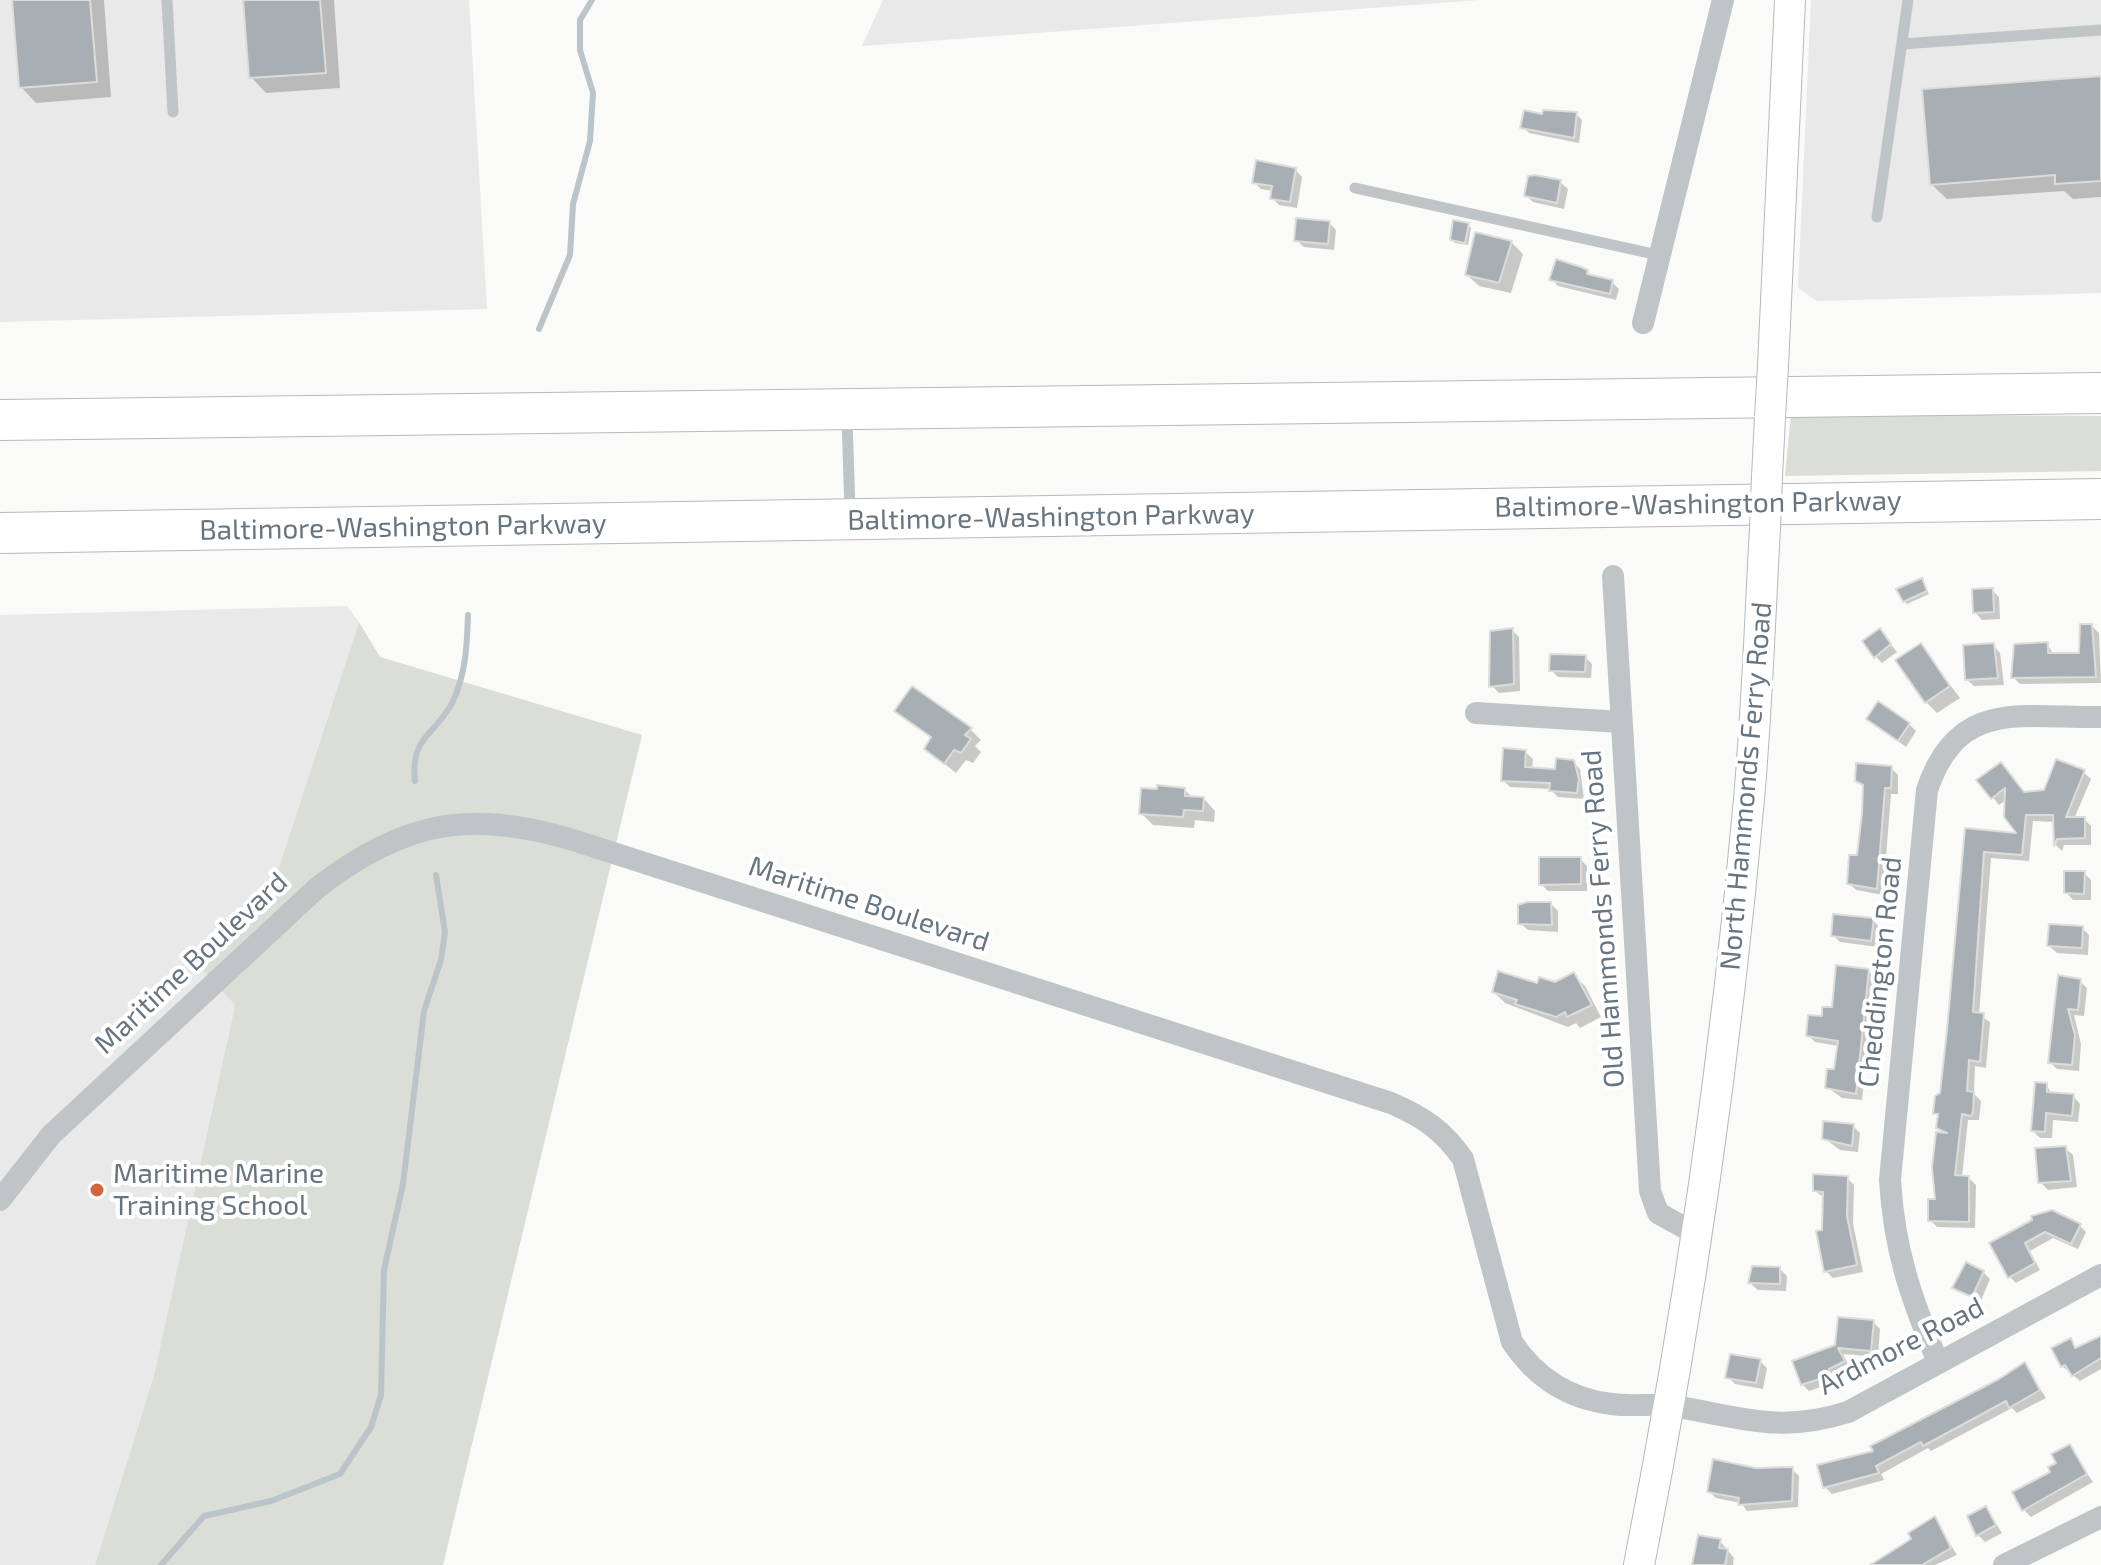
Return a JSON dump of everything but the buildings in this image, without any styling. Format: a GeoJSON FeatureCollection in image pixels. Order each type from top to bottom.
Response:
{"type":"FeatureCollection","features":[{"type":"Feature","properties":{"kind":"highway"},"geometry":{"type":"LineString","coordinates":[[0,420],[2101,393]]}},
{"type":"Feature","properties":{"kind":"highway","name":"Baltimore-Washington Parkway"},"geometry":{"type":"LineString","coordinates":[[0,533],[2101,499]]}},
{"type":"Feature","properties":{"kind":"street"},"geometry":{"type":"LineString","coordinates":[[1643,323],[1723,0]]}},
{"type":"Feature","properties":{"kind":"street","name":"North Hammonds Ferry Road"},"geometry":{"type":"LineString","coordinates":[[1639,1565],[1670,1406],[1718,1083],[1749,797],[1790,0]]}},
{"type":"Feature","properties":{"kind":"street","name":"Old Hammonds Ferry Road"},"geometry":{"type":"LineString","coordinates":[[1613,576],[1650,1191],[1658,1213],[1668,1222],[1696,1234]]}},
{"type":"Feature","properties":{"kind":"street"},"geometry":{"type":"LineString","coordinates":[[1476,713],[1621,722]]}},
{"type":"Feature","properties":{"kind":"street","name":"Cheddington Road"},"geometry":{"type":"LineString","coordinates":[[1938,1362],[1902,1270],[1893,1227],[1890,1180],[1927,790],[1951,744],[1958,735],[1978,722],[2101,717]]}},
{"type":"Feature","properties":{"kind":"street","name":"Maritime Boulevard"},"geometry":{"type":"LineString","coordinates":[[0,1200],[51,1135],[90,1097],[317,888],[350,862],[387,842],[430,828],[478,822],[523,825],[1391,1103],[1425,1118],[1447,1135],[1463,1159],[1512,1342],[1527,1364],[1550,1383],[1574,1395],[1612,1404],[1670,1406]]}},
{"type":"Feature","properties":{"kind":"street","name":"Ardmore Road"},"geometry":{"type":"LineString","coordinates":[[1670,1406],[1784,1426],[1848,1412],[2101,1275]]}},
{"type":"Feature","properties":{"kind":"street"},"geometry":{"type":"LineString","coordinates":[[2004,1565],[2101,1517]]}},
{"type":"Feature","properties":{"kind":"lane"},"geometry":{"type":"LineString","coordinates":[[167,0],[173,112]]}},
{"type":"Feature","properties":{"kind":"lane"},"geometry":{"type":"LineString","coordinates":[[1877,217],[1908,0]]}},
{"type":"Feature","properties":{"kind":"lane"},"geometry":{"type":"LineString","coordinates":[[1902,44],[2101,30]]}},
{"type":"Feature","properties":{"kind":"lane"},"geometry":{"type":"LineString","coordinates":[[1355,188],[1658,255]]}},
{"type":"Feature","properties":{"kind":"lane"},"geometry":{"type":"LineString","coordinates":[[847,409],[850,521]]}},
{"type":"Feature","properties":{"kind":"shaded area"},"geometry":{"type":"Polygon","coordinates":[[[0,0],[469,0],[487,309],[0,322],[0,0]]]}},
{"type":"Feature","properties":{"kind":"shaded area"},"geometry":{"type":"Polygon","coordinates":[[[883,0],[1479,0],[862,46],[883,0]]]}},
{"type":"Feature","properties":{"kind":"shaded area"},"geometry":{"type":"Polygon","coordinates":[[[1811,0],[2101,0],[2101,293],[1817,301],[1798,288],[1811,0]]]}},
{"type":"Feature","properties":{"kind":"shaded area"},"geometry":{"type":"Polygon","coordinates":[[[1791,414],[2101,416],[2101,471],[1785,476],[1791,414]]]}},
{"type":"Feature","properties":{"kind":"shaded area","name":"Maritime Marine Training School"},"geometry":{"type":"Polygon","coordinates":[[[347,606],[359,622],[267,904],[200,967],[235,1004],[154,1375],[95,1565],[0,1565],[0,615],[347,606]]]}},
{"type":"Feature","properties":{"kind":"shaded area"},"geometry":{"type":"Polygon","coordinates":[[[359,622],[380,657],[642,735],[443,1565],[95,1565],[154,1375],[235,1005],[200,967],[267,904],[359,622]]]}},
{"type":"Feature","properties":{"kind":"waterway"},"geometry":{"type":"LineString","coordinates":[[539,329],[570,255],[573,204],[590,141],[593,93],[580,50],[580,20],[592,0]]}},
{"type":"Feature","properties":{"kind":"waterway"},"geometry":{"type":"LineString","coordinates":[[415,781],[414,766],[420,745],[446,713],[461,680],[468,615]]}},
{"type":"Feature","properties":{"kind":"waterway"},"geometry":{"type":"LineString","coordinates":[[161,1565],[204,1516],[271,1501],[340,1474],[371,1427],[381,1395],[384,1270],[403,1184],[424,1011],[441,960],[445,932],[436,875]]}},
{"type":"Feature","properties":{"kind":"place","name":"Maritime Marine Training School"},"geometry":{"type":"Point","coordinates":[97,1190]}}]}
